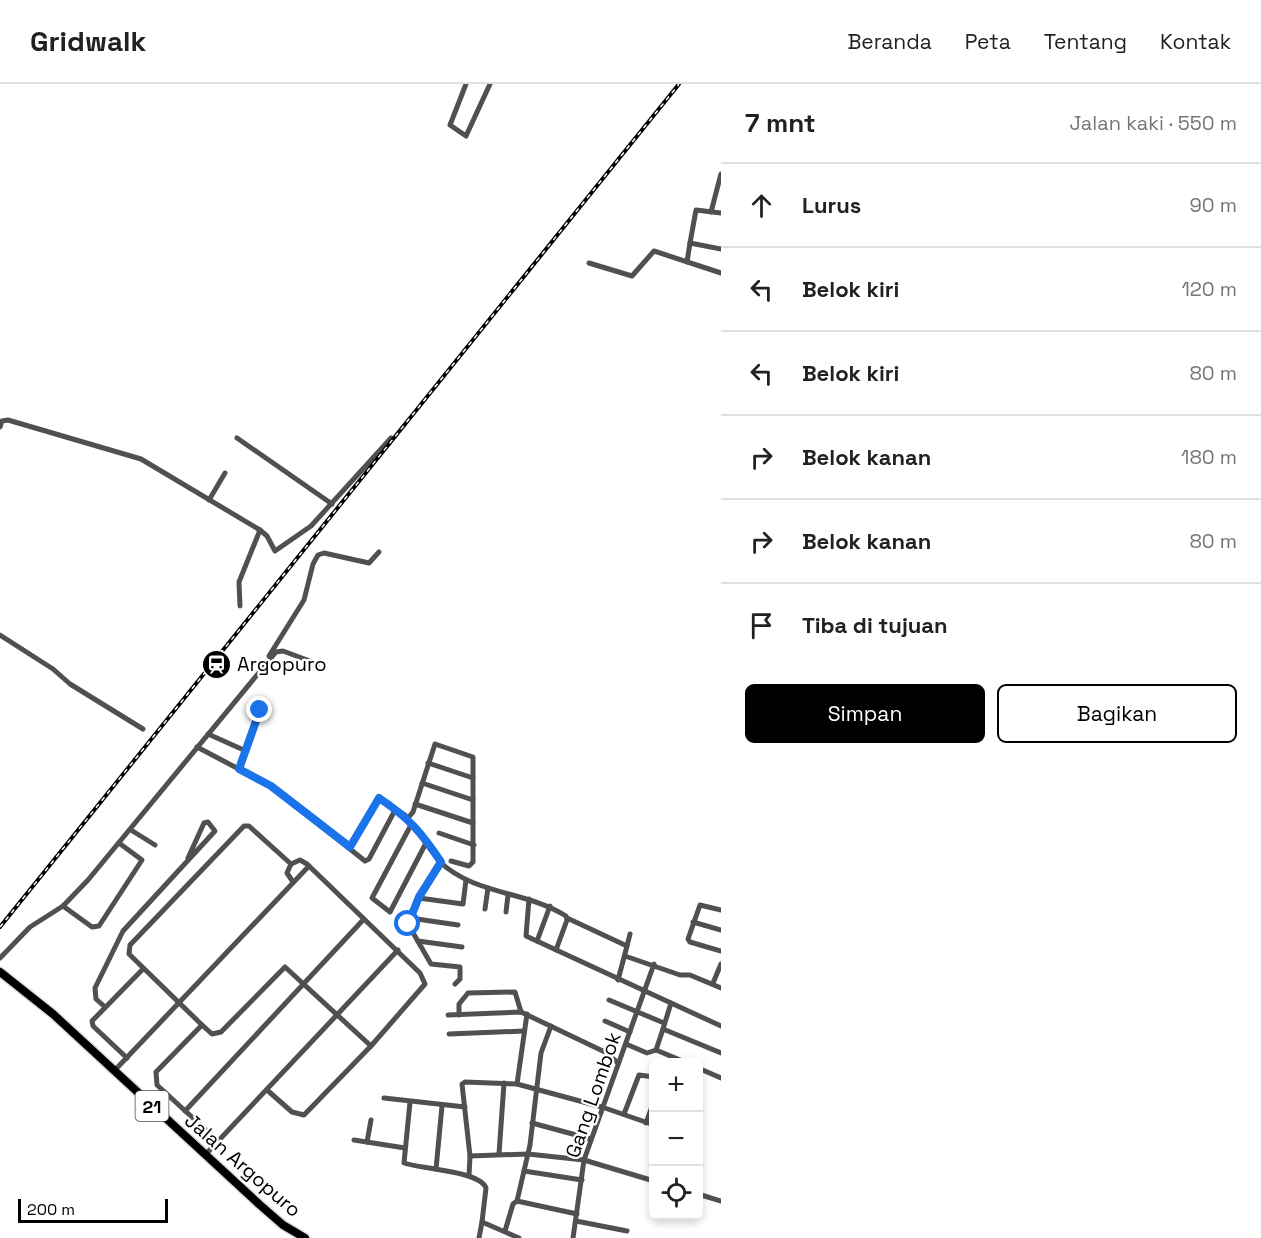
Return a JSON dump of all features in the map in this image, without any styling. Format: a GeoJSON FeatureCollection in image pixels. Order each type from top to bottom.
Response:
{"type":"FeatureCollection","features":[{"type":"Feature","properties":{"kind":"highway","name":"Jalan Argopuro"},"geometry":{"type":"LineString","coordinates":[[0,972],[53,1014],[283,1225],[305,1238]]}},
{"type":"Feature","properties":{"kind":"street"},"geometry":{"type":"LineString","coordinates":[[466,84],[450,125],[466,136],[490,84]]}},
{"type":"Feature","properties":{"kind":"street"},"geometry":{"type":"LineString","coordinates":[[711,212],[721,174]]}},
{"type":"Feature","properties":{"kind":"street"},"geometry":{"type":"LineString","coordinates":[[687,262],[694,211],[721,213]]}},
{"type":"Feature","properties":{"kind":"street"},"geometry":{"type":"LineString","coordinates":[[690,243],[721,249]]}},
{"type":"Feature","properties":{"kind":"street"},"geometry":{"type":"LineString","coordinates":[[589,263],[632,276],[652,251],[721,270]]}},
{"type":"Feature","properties":{"kind":"street"},"geometry":{"type":"LineString","coordinates":[[0,427],[2,421],[8,420],[129,454],[260,530],[267,536],[275,551],[311,526],[391,438]]}},
{"type":"Feature","properties":{"kind":"street"},"geometry":{"type":"LineString","coordinates":[[237,438],[332,504]]}},
{"type":"Feature","properties":{"kind":"street"},"geometry":{"type":"LineString","coordinates":[[209,500],[225,473]]}},
{"type":"Feature","properties":{"kind":"street"},"geometry":{"type":"LineString","coordinates":[[240,606],[240,578],[260,530]]}},
{"type":"Feature","properties":{"kind":"street"},"geometry":{"type":"LineString","coordinates":[[262,668],[304,600],[313,564],[318,555],[324,553],[369,563],[379,552]]}},
{"type":"Feature","properties":{"kind":"street"},"geometry":{"type":"LineString","coordinates":[[0,635],[53,669],[70,684],[142,729]]}},
{"type":"Feature","properties":{"kind":"street"},"geometry":{"type":"LineString","coordinates":[[0,958],[33,924],[63,906],[131,830],[276,652],[280,651],[318,664]]}},
{"type":"Feature","properties":{"kind":"street"},"geometry":{"type":"LineString","coordinates":[[239,769],[260,710]]}},
{"type":"Feature","properties":{"kind":"street"},"geometry":{"type":"LineString","coordinates":[[208,734],[246,750]]}},
{"type":"Feature","properties":{"kind":"street"},"geometry":{"type":"LineString","coordinates":[[426,841],[390,912],[372,898],[410,820],[434,745],[437,743],[473,757],[473,862],[469,866],[452,861]]}},
{"type":"Feature","properties":{"kind":"street"},"geometry":{"type":"LineString","coordinates":[[197,747],[271,786],[368,861],[394,812],[399,811]]}},
{"type":"Feature","properties":{"kind":"street"},"geometry":{"type":"LineString","coordinates":[[428,763],[473,778]]}},
{"type":"Feature","properties":{"kind":"street"},"geometry":{"type":"LineString","coordinates":[[422,783],[473,800]]}},
{"type":"Feature","properties":{"kind":"street"},"geometry":{"type":"LineString","coordinates":[[350,847],[379,798],[410,820],[441,862],[466,880],[508,895],[550,906],[567,918],[627,946]]}},
{"type":"Feature","properties":{"kind":"street"},"geometry":{"type":"LineString","coordinates":[[415,804],[473,823]]}},
{"type":"Feature","properties":{"kind":"street"},"geometry":{"type":"LineString","coordinates":[[105,1007],[96,999],[95,988],[123,931],[215,831],[208,822],[204,823],[188,858]]}},
{"type":"Feature","properties":{"kind":"street"},"geometry":{"type":"LineString","coordinates":[[291,864],[249,826],[244,826],[130,945],[129,954],[212,1034],[220,1032],[285,967],[371,1047]]}},
{"type":"Feature","properties":{"kind":"street"},"geometry":{"type":"LineString","coordinates":[[131,830],[155,845]]}},
{"type":"Feature","properties":{"kind":"street"},"geometry":{"type":"LineString","coordinates":[[439,833],[474,845]]}},
{"type":"Feature","properties":{"kind":"street"},"geometry":{"type":"LineString","coordinates":[[63,906],[92,927],[99,926],[142,860],[119,843]]}},
{"type":"Feature","properties":{"kind":"street"},"geometry":{"type":"LineString","coordinates":[[267,1090],[292,1112],[304,1115],[371,1047],[425,984],[420,973],[398,950],[300,860],[291,864],[287,871],[293,882]]}},
{"type":"Feature","properties":{"kind":"street"},"geometry":{"type":"LineString","coordinates":[[441,862],[419,897],[408,924],[431,964],[460,967],[460,979],[455,984]]}},
{"type":"Feature","properties":{"kind":"street"},"geometry":{"type":"LineString","coordinates":[[114,1071],[238,944],[309,866]]}},
{"type":"Feature","properties":{"kind":"street"},"geometry":{"type":"LineString","coordinates":[[419,897],[463,904],[466,880]]}},
{"type":"Feature","properties":{"kind":"street"},"geometry":{"type":"LineString","coordinates":[[484,909],[488,888]]}},
{"type":"Feature","properties":{"kind":"street"},"geometry":{"type":"LineString","coordinates":[[506,912],[508,895]]}},
{"type":"Feature","properties":{"kind":"street"},"geometry":{"type":"LineString","coordinates":[[529,899],[526,936],[721,1026]]}},
{"type":"Feature","properties":{"kind":"street"},"geometry":{"type":"LineString","coordinates":[[721,910],[699,905],[688,941],[721,951]]}},
{"type":"Feature","properties":{"kind":"street"},"geometry":{"type":"LineString","coordinates":[[537,941],[550,906]]}},
{"type":"Feature","properties":{"kind":"street"},"geometry":{"type":"LineString","coordinates":[[410,918],[458,925]]}},
{"type":"Feature","properties":{"kind":"street"},"geometry":{"type":"LineString","coordinates":[[556,950],[567,918]]}},
{"type":"Feature","properties":{"kind":"street"},"geometry":{"type":"LineString","coordinates":[[185,1111],[364,919]]}},
{"type":"Feature","properties":{"kind":"street"},"geometry":{"type":"LineString","coordinates":[[693,922],[721,930]]}},
{"type":"Feature","properties":{"kind":"street"},"geometry":{"type":"LineString","coordinates":[[618,980],[630,934]]}},
{"type":"Feature","properties":{"kind":"street"},"geometry":{"type":"LineString","coordinates":[[418,941],[462,947]]}},
{"type":"Feature","properties":{"kind":"street"},"geometry":{"type":"LineString","coordinates":[[205,1155],[398,950]]}},
{"type":"Feature","properties":{"kind":"street"},"geometry":{"type":"LineString","coordinates":[[625,956],[713,983],[721,988]]}},
{"type":"Feature","properties":{"kind":"street","name":"Gang Lombok"},"geometry":{"type":"LineString","coordinates":[[573,1238],[584,1160],[654,964]]}},
{"type":"Feature","properties":{"kind":"street"},"geometry":{"type":"LineString","coordinates":[[713,983],[720,967]]}},
{"type":"Feature","properties":{"kind":"street"},"geometry":{"type":"LineString","coordinates":[[127,1058],[92,1024],[105,1007],[143,969]]}},
{"type":"Feature","properties":{"kind":"street"},"geometry":{"type":"LineString","coordinates":[[459,1015],[459,1006],[468,993],[515,992],[524,1013],[525,1032],[517,1084]]}},
{"type":"Feature","properties":{"kind":"street"},"geometry":{"type":"LineString","coordinates":[[609,1000],[721,1053]]}},
{"type":"Feature","properties":{"kind":"street"},"geometry":{"type":"LineString","coordinates":[[656,1050],[671,1004]]}},
{"type":"Feature","properties":{"kind":"street"},"geometry":{"type":"LineString","coordinates":[[448,1016],[524,1013],[606,1053],[618,1063]]}},
{"type":"Feature","properties":{"kind":"street"},"geometry":{"type":"LineString","coordinates":[[604,1021],[630,1032]]}},
{"type":"Feature","properties":{"kind":"street"},"geometry":{"type":"LineString","coordinates":[[202,1025],[155,1076],[157,1084],[218,1141]]}},
{"type":"Feature","properties":{"kind":"street"},"geometry":{"type":"LineString","coordinates":[[505,1231],[513,1204],[517,1201],[528,1154],[541,1053],[551,1026]]}},
{"type":"Feature","properties":{"kind":"street"},"geometry":{"type":"LineString","coordinates":[[449,1034],[525,1032]]}},
{"type":"Feature","properties":{"kind":"street"},"geometry":{"type":"LineString","coordinates":[[626,1044],[647,1053],[656,1050],[675,1058]]}},
{"type":"Feature","properties":{"kind":"street"},"geometry":{"type":"LineString","coordinates":[[606,1053],[622,1054]]}},
{"type":"Feature","properties":{"kind":"street"},"geometry":{"type":"LineString","coordinates":[[703,1070],[721,1078]]}},
{"type":"Feature","properties":{"kind":"street"},"geometry":{"type":"LineString","coordinates":[[624,1114],[639,1074],[649,1076]]}},
{"type":"Feature","properties":{"kind":"street"},"geometry":{"type":"LineString","coordinates":[[469,1176],[470,1156],[463,1083],[504,1083],[536,1088],[649,1124]]}},
{"type":"Feature","properties":{"kind":"street"},"geometry":{"type":"LineString","coordinates":[[499,1154],[504,1083]]}},
{"type":"Feature","properties":{"kind":"street"},"geometry":{"type":"LineString","coordinates":[[384,1098],[465,1107]]}},
{"type":"Feature","properties":{"kind":"street"},"geometry":{"type":"LineString","coordinates":[[410,1102],[404,1163],[469,1176],[486,1184],[479,1238]]}},
{"type":"Feature","properties":{"kind":"street"},"geometry":{"type":"LineString","coordinates":[[436,1169],[442,1106]]}},
{"type":"Feature","properties":{"kind":"street"},"geometry":{"type":"LineString","coordinates":[[646,1123],[650,1112]]}},
{"type":"Feature","properties":{"kind":"street"},"geometry":{"type":"LineString","coordinates":[[367,1142],[370,1120]]}},
{"type":"Feature","properties":{"kind":"street"},"geometry":{"type":"LineString","coordinates":[[532,1123],[591,1139]]}},
{"type":"Feature","properties":{"kind":"street"},"geometry":{"type":"LineString","coordinates":[[354,1140],[405,1148]]}},
{"type":"Feature","properties":{"kind":"street"},"geometry":{"type":"LineString","coordinates":[[470,1156],[528,1154],[584,1160],[649,1179]]}},
{"type":"Feature","properties":{"kind":"street"},"geometry":{"type":"LineString","coordinates":[[524,1171],[582,1180]]}},
{"type":"Feature","properties":{"kind":"street"},"geometry":{"type":"LineString","coordinates":[[703,1195],[721,1201]]}},
{"type":"Feature","properties":{"kind":"street"},"geometry":{"type":"LineString","coordinates":[[517,1201],[577,1214]]}},
{"type":"Feature","properties":{"kind":"street"},"geometry":{"type":"LineString","coordinates":[[576,1221],[627,1231]]}},
{"type":"Feature","properties":{"kind":"street"},"geometry":{"type":"LineString","coordinates":[[482,1222],[519,1238]]}},
{"type":"Feature","properties":{"kind":"railway"},"geometry":{"type":"LineString","coordinates":[[0,927],[679,84]]}},
{"type":"Feature","properties":{"kind":"place","name":"Argopuro"},"geometry":{"type":"Point","coordinates":[216,664]}},
{"type":"Feature","properties":{"kind":"route"},"geometry":{"type":"LineString","coordinates":[[260,710],[239,769],[271,786],[350,847],[379,798],[405,815],[426,839],[441,862],[419,897],[408,924]]}}]}
